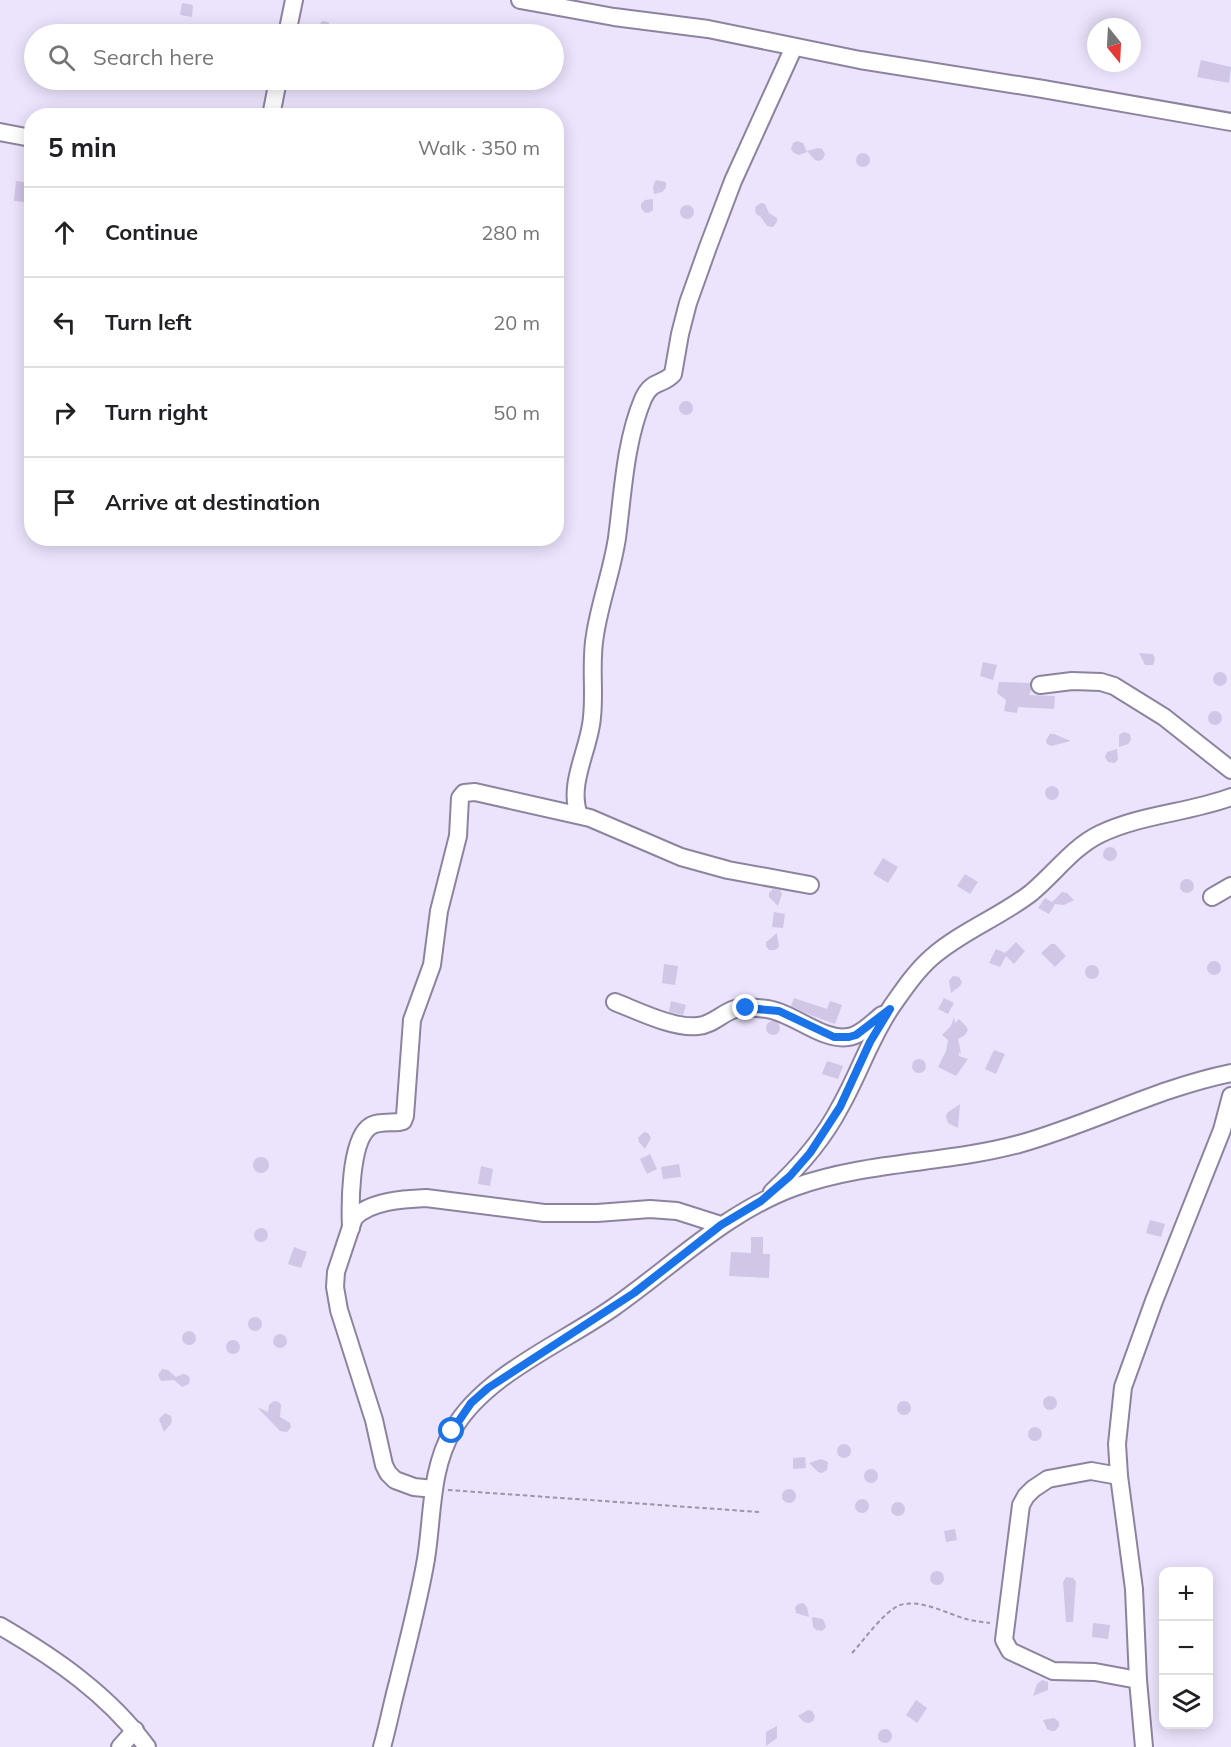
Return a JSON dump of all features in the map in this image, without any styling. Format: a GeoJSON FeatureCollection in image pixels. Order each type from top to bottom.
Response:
{"type":"FeatureCollection","features":[{"type":"Feature","properties":{"kind":"street"},"geometry":{"type":"LineString","coordinates":[[289,24],[294,0]]}},
{"type":"Feature","properties":{"kind":"street"},"geometry":{"type":"LineString","coordinates":[[520,0],[614,17],[708,29],[794,47],[1231,122]]}},
{"type":"Feature","properties":{"kind":"street"},"geometry":{"type":"LineString","coordinates":[[579,815],[575,803],[592,717],[594,637],[614,558],[626,466],[638,415],[649,389],[673,374],[688,303],[708,247],[733,181],[794,47]]}},
{"type":"Feature","properties":{"kind":"street"},"geometry":{"type":"LineString","coordinates":[[273,108],[276,90]]}},
{"type":"Feature","properties":{"kind":"street"},"geometry":{"type":"LineString","coordinates":[[0,132],[24,137]]}},
{"type":"Feature","properties":{"kind":"street"},"geometry":{"type":"LineString","coordinates":[[1040,685],[1072,681],[1101,682],[1114,686],[1164,717],[1231,770]]}},
{"type":"Feature","properties":{"kind":"street"},"geometry":{"type":"LineString","coordinates":[[351,1228],[349,1201],[351,1179],[361,1136],[375,1124],[403,1121],[405,1116],[412,1020],[432,965],[439,911],[458,836],[460,798],[467,792],[579,815],[681,857],[728,870],[810,885]]}},
{"type":"Feature","properties":{"kind":"street"},"geometry":{"type":"LineString","coordinates":[[761,1201],[790,1176],[810,1153],[840,1107],[870,1042],[890,1009],[912,978],[932,957],[1029,894],[1054,874],[1081,846],[1098,835],[1143,819],[1231,797]]}},
{"type":"Feature","properties":{"kind":"street"},"geometry":{"type":"LineString","coordinates":[[1212,897],[1231,886]]}},
{"type":"Feature","properties":{"kind":"street"},"geometry":{"type":"LineString","coordinates":[[615,1002],[679,1025],[697,1026],[707,1024],[735,1010],[779,1011],[834,1037],[856,1035],[890,1009]]}},
{"type":"Feature","properties":{"kind":"street"},"geometry":{"type":"LineString","coordinates":[[382,1747],[426,1560],[436,1474],[452,1431],[471,1403],[488,1388],[634,1293],[721,1225],[761,1201],[802,1185],[856,1170],[947,1159],[1021,1143],[1066,1129],[1177,1086],[1231,1073]]}},
{"type":"Feature","properties":{"kind":"street"},"geometry":{"type":"LineString","coordinates":[[1144,1747],[1134,1589],[1117,1444],[1123,1387],[1154,1301],[1222,1130],[1231,1096]]}},
{"type":"Feature","properties":{"kind":"street"},"geometry":{"type":"LineString","coordinates":[[434,1489],[414,1487],[395,1480],[384,1465],[374,1420],[339,1310],[335,1287],[336,1272],[354,1218],[364,1210],[407,1198],[426,1198],[544,1213],[597,1213],[650,1209],[677,1211],[721,1225]]}},
{"type":"Feature","properties":{"kind":"street"},"geometry":{"type":"LineString","coordinates":[[1119,1476],[1091,1471],[1048,1479],[1026,1496],[1021,1505],[1004,1640],[1010,1651],[1053,1671],[1095,1671],[1138,1680]]}},
{"type":"Feature","properties":{"kind":"street"},"geometry":{"type":"LineString","coordinates":[[0,1626],[62,1665],[95,1691],[135,1730],[147,1747]]}},
{"type":"Feature","properties":{"kind":"street"},"geometry":{"type":"LineString","coordinates":[[120,1747],[135,1730]]}},
{"type":"Feature","properties":{"kind":"path"},"geometry":{"type":"LineString","coordinates":[[434,1489],[759,1512]]}},
{"type":"Feature","properties":{"kind":"path"},"geometry":{"type":"LineString","coordinates":[[852,1653],[898,1606],[908,1603],[927,1606],[969,1620],[1005,1624]]}},
{"type":"Feature","properties":{"kind":"building"},"geometry":{"type":"Polygon","coordinates":[[[182,3],[193,5],[192,17],[180,15],[182,3]]]}},
{"type":"Feature","properties":{"kind":"building"},"geometry":{"type":"Polygon","coordinates":[[[1201,60],[1231,67],[1229,83],[1197,77],[1201,60]]]}},
{"type":"Feature","properties":{"kind":"building"},"geometry":{"type":"Polygon","coordinates":[[[797,141],[803,143],[807,152],[799,155],[794,153],[791,149],[793,143],[797,141]]]}},
{"type":"Feature","properties":{"kind":"building"},"geometry":{"type":"Polygon","coordinates":[[[822,149],[825,154],[819,161],[807,151],[822,149]]]}},
{"type":"Feature","properties":{"kind":"building"},"geometry":{"type":"Polygon","coordinates":[[[863,153],[868,155],[870,160],[868,165],[863,167],[858,165],[856,160],[858,155],[863,153]]]}},
{"type":"Feature","properties":{"kind":"building"},"geometry":{"type":"Polygon","coordinates":[[[656,180],[666,182],[666,188],[654,194],[653,186],[656,180]]]}},
{"type":"Feature","properties":{"kind":"building"},"geometry":{"type":"Polygon","coordinates":[[[16,181],[24,182],[24,202],[14,201],[16,181]]]}},
{"type":"Feature","properties":{"kind":"building"},"geometry":{"type":"Polygon","coordinates":[[[653,199],[653,210],[648,213],[644,212],[641,204],[645,200],[653,199]]]}},
{"type":"Feature","properties":{"kind":"building"},"geometry":{"type":"Polygon","coordinates":[[[761,203],[765,204],[769,213],[777,218],[773,227],[767,226],[756,214],[755,207],[761,203]]]}},
{"type":"Feature","properties":{"kind":"building"},"geometry":{"type":"Polygon","coordinates":[[[687,205],[692,207],[694,212],[692,217],[687,219],[682,217],[680,212],[682,207],[687,205]]]}},
{"type":"Feature","properties":{"kind":"building"},"geometry":{"type":"Polygon","coordinates":[[[686,401],[691,403],[693,408],[691,413],[686,415],[681,413],[679,408],[681,403],[686,401]]]}},
{"type":"Feature","properties":{"kind":"building"},"geometry":{"type":"Polygon","coordinates":[[[1139,653],[1153,654],[1155,659],[1153,665],[1145,665],[1139,653]]]}},
{"type":"Feature","properties":{"kind":"building"},"geometry":{"type":"Polygon","coordinates":[[[983,662],[997,665],[993,680],[980,676],[983,662]]]}},
{"type":"Feature","properties":{"kind":"building"},"geometry":{"type":"Polygon","coordinates":[[[1220,672],[1225,674],[1227,679],[1225,684],[1220,686],[1215,684],[1213,679],[1215,674],[1220,672]]]}},
{"type":"Feature","properties":{"kind":"building"},"geometry":{"type":"Polygon","coordinates":[[[999,682],[1030,683],[1029,695],[1055,696],[1054,709],[1018,707],[1017,713],[1004,711],[1006,700],[997,693],[999,682]]]}},
{"type":"Feature","properties":{"kind":"building"},"geometry":{"type":"Polygon","coordinates":[[[1215,711],[1220,713],[1222,718],[1220,723],[1215,725],[1210,723],[1208,718],[1210,713],[1215,711]]]}},
{"type":"Feature","properties":{"kind":"building"},"geometry":{"type":"Polygon","coordinates":[[[1124,732],[1130,734],[1131,740],[1128,744],[1119,747],[1119,735],[1124,732]]]}},
{"type":"Feature","properties":{"kind":"building"},"geometry":{"type":"Polygon","coordinates":[[[1050,734],[1071,741],[1051,746],[1046,740],[1050,734]]]}},
{"type":"Feature","properties":{"kind":"building"},"geometry":{"type":"Polygon","coordinates":[[[1117,749],[1118,759],[1115,763],[1108,762],[1105,757],[1107,752],[1117,749]]]}},
{"type":"Feature","properties":{"kind":"building"},"geometry":{"type":"Polygon","coordinates":[[[1052,786],[1057,788],[1059,793],[1057,798],[1052,800],[1047,798],[1045,793],[1047,788],[1052,786]]]}},
{"type":"Feature","properties":{"kind":"building"},"geometry":{"type":"Polygon","coordinates":[[[1110,847],[1115,849],[1117,854],[1115,859],[1110,861],[1105,859],[1103,854],[1105,849],[1110,847]]]}},
{"type":"Feature","properties":{"kind":"building"},"geometry":{"type":"Polygon","coordinates":[[[883,858],[898,867],[888,883],[873,874],[883,858]]]}},
{"type":"Feature","properties":{"kind":"building"},"geometry":{"type":"Polygon","coordinates":[[[965,874],[978,882],[970,894],[957,886],[965,874]]]}},
{"type":"Feature","properties":{"kind":"building"},"geometry":{"type":"Polygon","coordinates":[[[1187,879],[1192,881],[1194,886],[1192,891],[1187,893],[1182,891],[1180,886],[1182,881],[1187,879]]]}},
{"type":"Feature","properties":{"kind":"building"},"geometry":{"type":"Polygon","coordinates":[[[773,889],[780,890],[782,894],[778,906],[769,897],[773,889]]]}},
{"type":"Feature","properties":{"kind":"building"},"geometry":{"type":"Polygon","coordinates":[[[1062,892],[1067,893],[1074,900],[1064,905],[1055,904],[1049,914],[1038,908],[1045,898],[1052,902],[1062,892]]]}},
{"type":"Feature","properties":{"kind":"building"},"geometry":{"type":"Polygon","coordinates":[[[774,912],[785,914],[783,928],[772,927],[774,912]]]}},
{"type":"Feature","properties":{"kind":"building"},"geometry":{"type":"Polygon","coordinates":[[[777,933],[779,947],[769,950],[766,942],[777,933]]]}},
{"type":"Feature","properties":{"kind":"building"},"geometry":{"type":"Polygon","coordinates":[[[1016,942],[1025,951],[1014,964],[1006,956],[1000,967],[989,963],[996,949],[1005,953],[1016,942]]]}},
{"type":"Feature","properties":{"kind":"building"},"geometry":{"type":"Polygon","coordinates":[[[1051,944],[1055,944],[1066,956],[1055,967],[1041,953],[1051,944]]]}},
{"type":"Feature","properties":{"kind":"building"},"geometry":{"type":"Polygon","coordinates":[[[1214,961],[1219,963],[1221,968],[1219,973],[1214,975],[1209,973],[1207,968],[1209,963],[1214,961]]]}},
{"type":"Feature","properties":{"kind":"building"},"geometry":{"type":"Polygon","coordinates":[[[664,964],[678,966],[675,985],[662,983],[664,964]]]}},
{"type":"Feature","properties":{"kind":"building"},"geometry":{"type":"Polygon","coordinates":[[[1092,965],[1097,967],[1099,972],[1097,977],[1092,979],[1087,977],[1085,972],[1087,967],[1092,965]]]}},
{"type":"Feature","properties":{"kind":"building"},"geometry":{"type":"Polygon","coordinates":[[[953,976],[959,977],[962,982],[951,993],[949,981],[953,976]]]}},
{"type":"Feature","properties":{"kind":"building"},"geometry":{"type":"Polygon","coordinates":[[[794,998],[827,1009],[830,1001],[842,1005],[835,1024],[791,1006],[794,998]]]}},
{"type":"Feature","properties":{"kind":"building"},"geometry":{"type":"Polygon","coordinates":[[[944,998],[954,1003],[948,1014],[938,1009],[944,998]]]}},
{"type":"Feature","properties":{"kind":"building"},"geometry":{"type":"Polygon","coordinates":[[[671,1001],[686,1005],[683,1015],[669,1012],[671,1001]]]}},
{"type":"Feature","properties":{"kind":"building"},"geometry":{"type":"Polygon","coordinates":[[[954,1017],[955,1023],[959,1019],[968,1030],[958,1039],[961,1054],[959,1052],[959,1056],[968,1059],[956,1076],[938,1067],[946,1051],[948,1040],[942,1035],[951,1026],[954,1017]]]}},
{"type":"Feature","properties":{"kind":"building"},"geometry":{"type":"Polygon","coordinates":[[[773,1021],[778,1023],[780,1028],[778,1033],[773,1035],[768,1033],[766,1028],[768,1023],[773,1021]]]}},
{"type":"Feature","properties":{"kind":"building"},"geometry":{"type":"Polygon","coordinates":[[[994,1050],[1005,1054],[996,1074],[985,1069],[994,1050]]]}},
{"type":"Feature","properties":{"kind":"building"},"geometry":{"type":"Polygon","coordinates":[[[919,1059],[924,1061],[926,1066],[924,1071],[919,1073],[914,1071],[912,1066],[914,1061],[919,1059]]]}},
{"type":"Feature","properties":{"kind":"building"},"geometry":{"type":"Polygon","coordinates":[[[827,1061],[843,1066],[838,1079],[822,1074],[827,1061]]]}},
{"type":"Feature","properties":{"kind":"building"},"geometry":{"type":"Polygon","coordinates":[[[960,1104],[958,1128],[948,1123],[946,1117],[947,1113],[960,1104]]]}},
{"type":"Feature","properties":{"kind":"building"},"geometry":{"type":"Polygon","coordinates":[[[644,1132],[648,1133],[651,1138],[645,1149],[638,1138],[644,1132]]]}},
{"type":"Feature","properties":{"kind":"building"},"geometry":{"type":"Polygon","coordinates":[[[650,1154],[657,1169],[647,1174],[640,1159],[650,1154]]]}},
{"type":"Feature","properties":{"kind":"building"},"geometry":{"type":"Polygon","coordinates":[[[258,1157],[264,1157],[269,1165],[267,1171],[258,1173],[253,1168],[253,1162],[258,1157]]]}},
{"type":"Feature","properties":{"kind":"building"},"geometry":{"type":"Polygon","coordinates":[[[679,1164],[681,1177],[663,1179],[661,1167],[679,1164]]]}},
{"type":"Feature","properties":{"kind":"building"},"geometry":{"type":"Polygon","coordinates":[[[481,1166],[493,1169],[490,1186],[478,1184],[481,1166]]]}},
{"type":"Feature","properties":{"kind":"building"},"geometry":{"type":"Polygon","coordinates":[[[1150,1220],[1165,1224],[1161,1237],[1146,1233],[1150,1220]]]}},
{"type":"Feature","properties":{"kind":"building"},"geometry":{"type":"Polygon","coordinates":[[[261,1228],[266,1230],[268,1235],[266,1240],[261,1242],[256,1240],[254,1235],[256,1230],[261,1228]]]}},
{"type":"Feature","properties":{"kind":"building"},"geometry":{"type":"Polygon","coordinates":[[[751,1237],[763,1237],[763,1254],[770,1254],[769,1278],[729,1276],[731,1252],[751,1253],[751,1237]]]}},
{"type":"Feature","properties":{"kind":"building"},"geometry":{"type":"Polygon","coordinates":[[[294,1247],[307,1252],[301,1268],[288,1264],[294,1247]]]}},
{"type":"Feature","properties":{"kind":"building"},"geometry":{"type":"Polygon","coordinates":[[[255,1317],[260,1319],[262,1324],[260,1329],[255,1331],[250,1329],[248,1324],[250,1319],[255,1317]]]}},
{"type":"Feature","properties":{"kind":"building"},"geometry":{"type":"Polygon","coordinates":[[[189,1331],[194,1333],[196,1338],[194,1343],[189,1345],[184,1343],[182,1338],[184,1333],[189,1331]]]}},
{"type":"Feature","properties":{"kind":"building"},"geometry":{"type":"Polygon","coordinates":[[[280,1334],[285,1336],[287,1341],[285,1346],[280,1348],[275,1346],[273,1341],[275,1336],[280,1334]]]}},
{"type":"Feature","properties":{"kind":"building"},"geometry":{"type":"Polygon","coordinates":[[[233,1340],[238,1342],[240,1347],[238,1352],[233,1354],[228,1352],[226,1347],[228,1342],[233,1340]]]}},
{"type":"Feature","properties":{"kind":"building"},"geometry":{"type":"Polygon","coordinates":[[[162,1369],[168,1370],[176,1377],[187,1375],[190,1378],[189,1384],[182,1387],[174,1380],[161,1381],[158,1375],[162,1369]]]}},
{"type":"Feature","properties":{"kind":"building"},"geometry":{"type":"Polygon","coordinates":[[[1050,1396],[1055,1398],[1057,1403],[1055,1408],[1050,1410],[1045,1408],[1043,1403],[1045,1398],[1050,1396]]]}},
{"type":"Feature","properties":{"kind":"building"},"geometry":{"type":"Polygon","coordinates":[[[274,1401],[281,1405],[280,1417],[290,1423],[291,1427],[287,1432],[280,1431],[257,1407],[268,1412],[269,1405],[274,1401]]]}},
{"type":"Feature","properties":{"kind":"building"},"geometry":{"type":"Polygon","coordinates":[[[904,1401],[909,1403],[911,1408],[909,1413],[904,1415],[899,1413],[897,1408],[899,1403],[904,1401]]]}},
{"type":"Feature","properties":{"kind":"building"},"geometry":{"type":"Polygon","coordinates":[[[165,1413],[171,1416],[172,1422],[164,1432],[159,1419],[165,1413]]]}},
{"type":"Feature","properties":{"kind":"building"},"geometry":{"type":"Polygon","coordinates":[[[1035,1427],[1040,1429],[1042,1434],[1040,1439],[1035,1441],[1030,1439],[1028,1434],[1030,1429],[1035,1427]]]}},
{"type":"Feature","properties":{"kind":"building"},"geometry":{"type":"Polygon","coordinates":[[[844,1444],[849,1446],[851,1451],[849,1456],[844,1458],[839,1456],[837,1451],[839,1446],[844,1444]]]}},
{"type":"Feature","properties":{"kind":"building"},"geometry":{"type":"Polygon","coordinates":[[[805,1457],[806,1468],[793,1469],[793,1458],[805,1457]]]}},
{"type":"Feature","properties":{"kind":"building"},"geometry":{"type":"Polygon","coordinates":[[[821,1459],[828,1462],[827,1470],[822,1473],[809,1463],[821,1459]]]}},
{"type":"Feature","properties":{"kind":"building"},"geometry":{"type":"Polygon","coordinates":[[[871,1469],[876,1471],[878,1476],[876,1481],[871,1483],[866,1481],[864,1476],[866,1471],[871,1469]]]}},
{"type":"Feature","properties":{"kind":"building"},"geometry":{"type":"Polygon","coordinates":[[[789,1489],[794,1491],[796,1496],[794,1501],[789,1503],[784,1501],[782,1496],[784,1491],[789,1489]]]}},
{"type":"Feature","properties":{"kind":"building"},"geometry":{"type":"Polygon","coordinates":[[[862,1499],[867,1501],[869,1506],[867,1511],[862,1513],[857,1511],[855,1506],[857,1501],[862,1499]]]}},
{"type":"Feature","properties":{"kind":"building"},"geometry":{"type":"Polygon","coordinates":[[[898,1502],[903,1504],[905,1509],[903,1514],[898,1516],[893,1514],[891,1509],[893,1504],[898,1502]]]}},
{"type":"Feature","properties":{"kind":"building"},"geometry":{"type":"Polygon","coordinates":[[[955,1529],[957,1540],[946,1542],[944,1531],[955,1529]]]}},
{"type":"Feature","properties":{"kind":"building"},"geometry":{"type":"Polygon","coordinates":[[[937,1571],[942,1573],[944,1578],[942,1583],[937,1585],[932,1583],[930,1578],[932,1573],[937,1571]]]}},
{"type":"Feature","properties":{"kind":"building"},"geometry":{"type":"Polygon","coordinates":[[[1066,1577],[1073,1578],[1076,1582],[1073,1622],[1066,1622],[1063,1582],[1066,1577]]]}},
{"type":"Feature","properties":{"kind":"building"},"geometry":{"type":"Polygon","coordinates":[[[803,1603],[807,1607],[809,1617],[796,1613],[795,1607],[803,1603]]]}},
{"type":"Feature","properties":{"kind":"building"},"geometry":{"type":"Polygon","coordinates":[[[812,1617],[823,1619],[826,1627],[822,1631],[813,1627],[812,1617]]]}},
{"type":"Feature","properties":{"kind":"building"},"geometry":{"type":"Polygon","coordinates":[[[1093,1623],[1110,1625],[1108,1639],[1092,1637],[1093,1623]]]}},
{"type":"Feature","properties":{"kind":"building"},"geometry":{"type":"Polygon","coordinates":[[[1042,1680],[1048,1682],[1048,1690],[1033,1696],[1037,1684],[1042,1680]]]}},
{"type":"Feature","properties":{"kind":"building"},"geometry":{"type":"Polygon","coordinates":[[[916,1700],[927,1708],[917,1723],[906,1715],[916,1700]]]}},
{"type":"Feature","properties":{"kind":"building"},"geometry":{"type":"Polygon","coordinates":[[[808,1710],[812,1711],[815,1716],[809,1723],[804,1722],[798,1716],[808,1710]]]}},
{"type":"Feature","properties":{"kind":"building"},"geometry":{"type":"Polygon","coordinates":[[[1054,1718],[1059,1722],[1059,1726],[1055,1731],[1051,1731],[1047,1729],[1043,1720],[1054,1718]]]}},
{"type":"Feature","properties":{"kind":"building"},"geometry":{"type":"Polygon","coordinates":[[[777,1726],[777,1738],[766,1746],[766,1732],[777,1726]]]}},
{"type":"Feature","properties":{"kind":"building"},"geometry":{"type":"Polygon","coordinates":[[[885,1729],[890,1731],[892,1736],[890,1741],[885,1743],[880,1741],[878,1736],[880,1731],[885,1729]]]}},
{"type":"Feature","properties":{"kind":"route"},"geometry":{"type":"LineString","coordinates":[[452,1431],[471,1403],[488,1388],[602,1316],[664,1271],[721,1225],[761,1201],[790,1176],[810,1153],[840,1107],[870,1042],[890,1009],[856,1035],[834,1037],[779,1011],[746,1008]]}}]}
